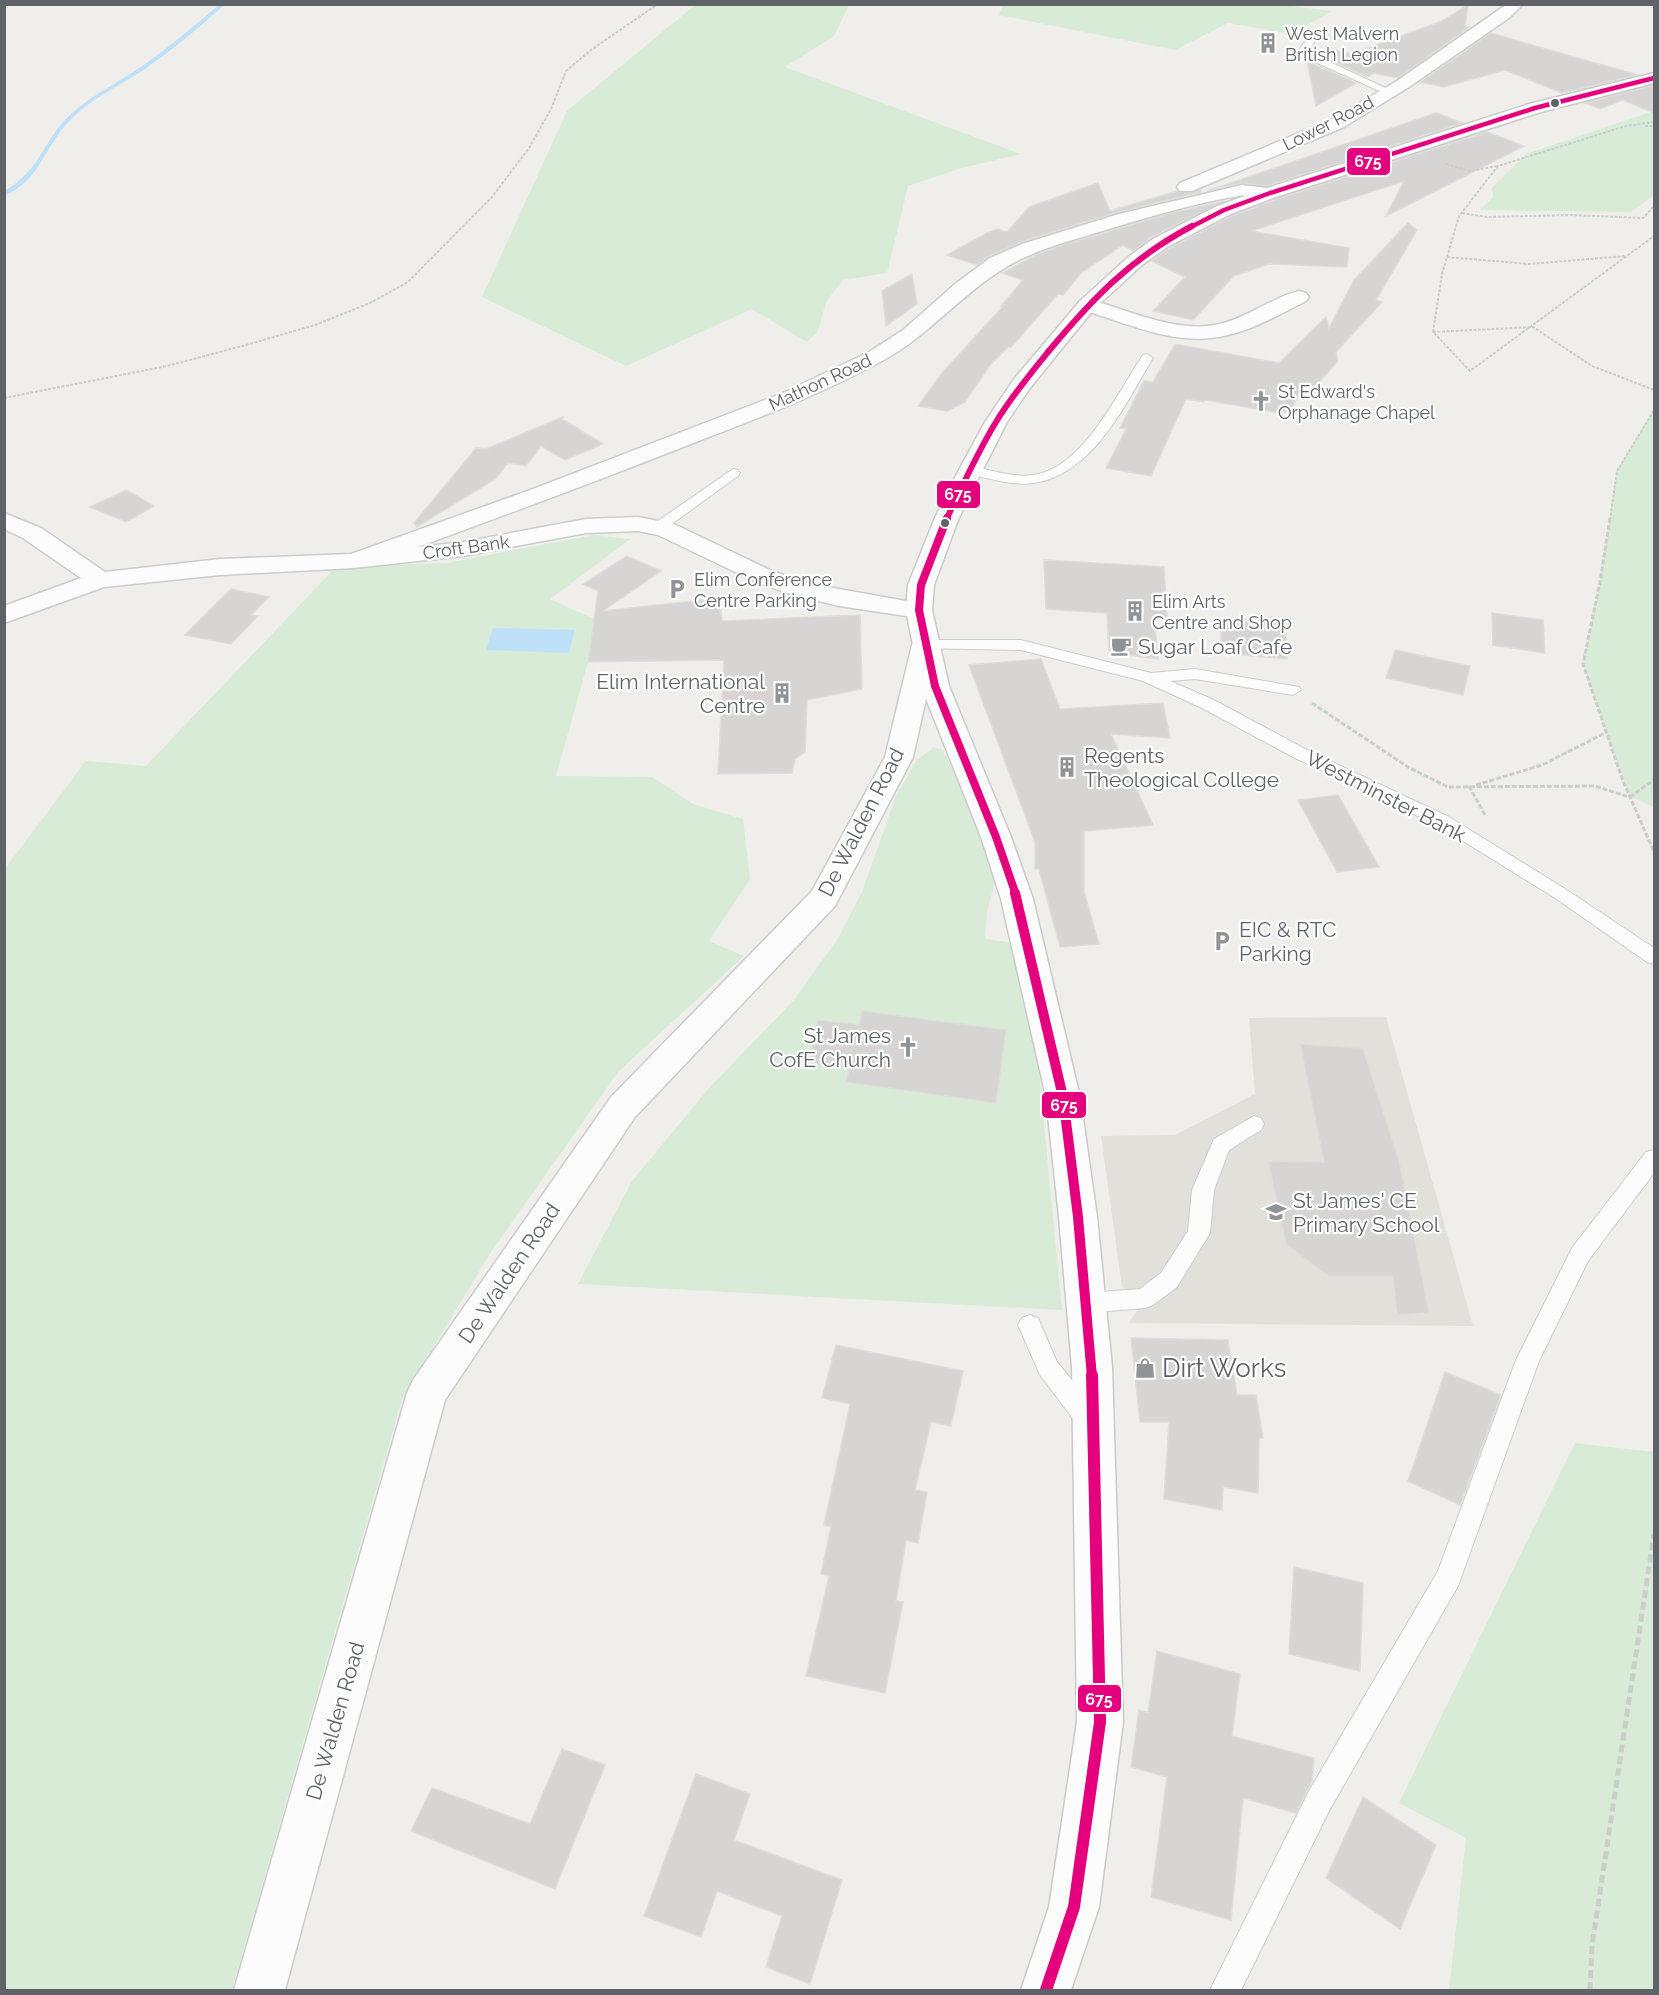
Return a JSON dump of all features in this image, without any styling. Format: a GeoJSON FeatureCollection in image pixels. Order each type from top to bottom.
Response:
{"type":"FeatureCollection","features":[{"type":"Feature","properties":{"kind":"street","name":"Lower Road"},"geometry":{"type":"LineString","coordinates":[[1126,218],[1141,206],[1338,123],[1389,92],[1504,15],[1516,4]]}},
{"type":"Feature","properties":{"kind":"street"},"geometry":{"type":"LineString","coordinates":[[1046,1990],[1074,1907],[1100,1722],[1092,1367],[1063,1097],[1017,899],[996,837],[935,686],[922,628],[921,585],[946,519],[970,470],[996,422],[1022,384],[1087,305],[1134,262],[1160,243],[1224,210],[1270,193],[1535,108],[1654,78]]}},
{"type":"Feature","properties":{"kind":"street","name":"Mathon Road"},"geometry":{"type":"LineString","coordinates":[[354,561],[541,494],[791,398],[876,356],[910,334],[962,288],[997,262],[1060,237],[1126,218],[1242,190],[1270,193]]}},
{"type":"Feature","properties":{"kind":"street"},"geometry":{"type":"LineString","coordinates":[[1087,305],[1194,334],[1230,328],[1299,297]]}},
{"type":"Feature","properties":{"kind":"street"},"geometry":{"type":"LineString","coordinates":[[4,520],[32,533],[100,580]]}},
{"type":"Feature","properties":{"kind":"street","name":"Croft Bank"},"geometry":{"type":"LineString","coordinates":[[4,615],[100,580],[220,567],[354,561],[463,549],[586,526],[639,524],[691,540],[763,576],[799,589],[839,598],[922,628]]}},
{"type":"Feature","properties":{"kind":"street","name":"De Walden Road"},"geometry":{"type":"LineString","coordinates":[[260,1990],[427,1393],[623,1107],[824,898],[898,758],[922,628]]}},
{"type":"Feature","properties":{"kind":"lane"},"geometry":{"type":"LineString","coordinates":[[1311,40],[1305,48],[1307,55],[1389,92]]}},
{"type":"Feature","properties":{"kind":"lane"},"geometry":{"type":"LineString","coordinates":[[970,470],[1035,479],[1059,472],[1084,453],[1147,358]]}},
{"type":"Feature","properties":{"kind":"lane"},"geometry":{"type":"LineString","coordinates":[[657,528],[733,473]]}},
{"type":"Feature","properties":{"kind":"lane","name":"Westminster Bank"},"geometry":{"type":"LineString","coordinates":[[922,628],[1021,645],[1121,669],[1149,678],[1208,704],[1301,754],[1443,821],[1561,894],[1654,957]]}},
{"type":"Feature","properties":{"kind":"lane"},"geometry":{"type":"LineString","coordinates":[[1149,678],[1195,674],[1293,690]]}},
{"type":"Feature","properties":{"kind":"lane"},"geometry":{"type":"LineString","coordinates":[[1086,1303],[1145,1298],[1169,1280],[1199,1233],[1203,1190],[1221,1145],[1254,1124]]}},
{"type":"Feature","properties":{"kind":"lane"},"geometry":{"type":"LineString","coordinates":[[1225,1990],[1319,1801],[1449,1577],[1528,1360],[1580,1255],[1654,1158]]}},
{"type":"Feature","properties":{"kind":"lane"},"geometry":{"type":"LineString","coordinates":[[1030,1325],[1048,1368],[1093,1425]]}},
{"type":"Feature","properties":{"kind":"path"},"geometry":{"type":"LineString","coordinates":[[4,398],[167,366],[246,345],[326,320],[370,303],[408,282],[492,197],[523,157],[551,109],[566,71],[591,50],[658,4]]}},
{"type":"Feature","properties":{"kind":"path"},"geometry":{"type":"LineString","coordinates":[[1654,124],[1626,126],[1498,166],[1462,213],[1447,257],[1434,312],[1433,332],[1470,371],[1654,236]]}},
{"type":"Feature","properties":{"kind":"path"},"geometry":{"type":"LineString","coordinates":[[1462,213],[1487,217],[1571,215],[1643,218],[1654,207]]}},
{"type":"Feature","properties":{"kind":"path"},"geometry":{"type":"LineString","coordinates":[[1447,257],[1506,264],[1554,264],[1610,256],[1627,256]]}},
{"type":"Feature","properties":{"kind":"path"},"geometry":{"type":"LineString","coordinates":[[1433,332],[1533,327],[1592,366],[1654,390]]}},
{"type":"Feature","properties":{"kind":"path"},"geometry":{"type":"LineString","coordinates":[[1654,410],[1617,471],[1600,582],[1583,664],[1630,797],[1654,852]]}},
{"type":"Feature","properties":{"kind":"path"},"geometry":{"type":"LineString","coordinates":[[1293,690],[1408,767],[1448,787],[1595,786],[1630,797]]}},
{"type":"Feature","properties":{"kind":"path"},"geometry":{"type":"LineString","coordinates":[[1470,786],[1542,765],[1607,732]]}},
{"type":"Feature","properties":{"kind":"path"},"geometry":{"type":"LineString","coordinates":[[1630,797],[1654,780]]}},
{"type":"Feature","properties":{"kind":"path"},"geometry":{"type":"LineString","coordinates":[[1590,1990],[1592,1946],[1654,1534]]}},
{"type":"Feature","properties":{"kind":"shaded area","name":"St James' CE Primary School"},"geometry":{"type":"Polygon","coordinates":[[[1386,1017],[1473,1326],[1129,1323],[1145,1298],[1122,1287],[1101,1136],[1175,1135],[1255,1094],[1249,1018],[1386,1017]]]}},
{"type":"Feature","properties":{"kind":"green space"},"geometry":{"type":"Polygon","coordinates":[[[1276,4],[1331,11],[1292,34],[1228,23],[1175,50],[999,15],[1003,5],[1276,4]]]}},
{"type":"Feature","properties":{"kind":"green space"},"geometry":{"type":"Polygon","coordinates":[[[695,5],[849,5],[834,36],[785,67],[1021,154],[958,169],[908,186],[887,273],[843,280],[826,302],[818,331],[807,342],[752,309],[626,366],[482,297],[567,111],[695,5]]]}},
{"type":"Feature","properties":{"kind":"green space"},"geometry":{"type":"Polygon","coordinates":[[[1654,111],[1654,195],[1631,212],[1480,210],[1493,197],[1492,188],[1526,154],[1654,111]]]}},
{"type":"Feature","properties":{"kind":"green space"},"geometry":{"type":"Polygon","coordinates":[[[1654,410],[1654,807],[1630,797],[1583,664],[1600,582],[1617,471],[1654,410]]]}},
{"type":"Feature","properties":{"kind":"green space"},"geometry":{"type":"Polygon","coordinates":[[[594,535],[630,539],[550,599],[594,619],[588,662],[556,776],[652,777],[693,804],[743,819],[750,879],[709,941],[744,956],[618,1072],[491,1252],[402,1399],[232,1990],[5,1990],[4,870],[86,761],[146,766],[336,567],[446,563],[594,535]]]}},
{"type":"Feature","properties":{"kind":"green space"},"geometry":{"type":"Polygon","coordinates":[[[934,747],[942,750],[948,760],[980,832],[995,883],[987,911],[985,939],[1013,943],[1037,1052],[1062,1310],[578,1284],[632,1181],[710,1087],[793,1001],[837,940],[862,892],[896,796],[917,760],[934,747]]]}},
{"type":"Feature","properties":{"kind":"green space"},"geometry":{"type":"Polygon","coordinates":[[[1575,1443],[1654,1452],[1654,1990],[1449,1990],[1466,1838],[1399,1803],[1575,1443]]]}},
{"type":"Feature","properties":{"kind":"water"},"geometry":{"type":"Polygon","coordinates":[[[493,628],[575,630],[569,653],[486,650],[493,628]]]}},
{"type":"Feature","properties":{"kind":"building"},"geometry":{"type":"Polygon","coordinates":[[[1468,5],[1465,26],[1470,27],[1398,78],[1374,73],[1367,77],[1317,53],[1327,48],[1352,54],[1442,21],[1468,5]]]}},
{"type":"Feature","properties":{"kind":"building"},"geometry":{"type":"Polygon","coordinates":[[[1491,33],[1638,75],[1562,93],[1505,70],[1444,87],[1420,82],[1491,33]]]}},
{"type":"Feature","properties":{"kind":"building"},"geometry":{"type":"Polygon","coordinates":[[[1307,61],[1356,83],[1316,106],[1307,61]]]}},
{"type":"Feature","properties":{"kind":"building"},"geometry":{"type":"Polygon","coordinates":[[[1654,85],[1654,113],[1623,100],[1600,109],[1585,103],[1654,85]]]}},
{"type":"Feature","properties":{"kind":"building"},"geometry":{"type":"Polygon","coordinates":[[[1436,113],[1463,123],[1267,186],[1241,183],[1207,191],[1436,113]]]}},
{"type":"Feature","properties":{"kind":"building"},"geometry":{"type":"Polygon","coordinates":[[[1487,132],[1524,146],[1386,216],[1404,181],[1251,231],[1349,248],[1347,267],[1269,264],[1234,276],[1193,320],[1153,311],[1185,277],[1152,261],[1168,249],[1232,216],[1277,199],[1487,132]]]}},
{"type":"Feature","properties":{"kind":"building"},"geometry":{"type":"Polygon","coordinates":[[[1098,183],[1110,211],[1177,191],[1192,193],[1200,190],[1201,192],[1118,212],[1021,242],[989,256],[977,265],[947,255],[987,233],[998,229],[1007,232],[1029,207],[1098,183]]]}},
{"type":"Feature","properties":{"kind":"building"},"geometry":{"type":"Polygon","coordinates":[[[1225,201],[1152,237],[1133,251],[1123,245],[1081,273],[1063,295],[1058,294],[1011,347],[1008,347],[990,365],[965,402],[947,411],[918,406],[942,373],[1004,305],[1001,306],[1023,280],[1002,273],[1036,255],[1060,246],[1171,213],[1225,201]]]}},
{"type":"Feature","properties":{"kind":"building"},"geometry":{"type":"Polygon","coordinates":[[[1408,223],[1417,230],[1376,300],[1382,302],[1336,352],[1338,361],[1309,393],[1300,391],[1291,410],[1281,413],[1186,399],[1151,476],[1106,468],[1126,429],[1120,428],[1144,381],[1153,382],[1175,344],[1279,363],[1326,317],[1329,328],[1354,280],[1408,223]]]}},
{"type":"Feature","properties":{"kind":"building"},"geometry":{"type":"Polygon","coordinates":[[[912,274],[917,304],[886,326],[882,291],[912,274]]]}},
{"type":"Feature","properties":{"kind":"building"},"geometry":{"type":"Polygon","coordinates":[[[563,417],[562,419],[603,444],[565,460],[541,446],[526,466],[508,463],[495,479],[417,527],[414,523],[476,448],[486,449],[563,417]]]}},
{"type":"Feature","properties":{"kind":"building"},"geometry":{"type":"Polygon","coordinates":[[[126,490],[154,506],[126,522],[90,507],[126,490]]]}},
{"type":"Feature","properties":{"kind":"building","name":"Elim International Centre"},"geometry":{"type":"Polygon","coordinates":[[[627,556],[661,571],[603,611],[720,598],[722,621],[860,615],[862,689],[807,700],[805,752],[795,759],[792,773],[718,774],[724,660],[588,662],[598,591],[583,584],[627,556]]]}},
{"type":"Feature","properties":{"kind":"building","name":"Elim Arts Centre and Shop"},"geometry":{"type":"Polygon","coordinates":[[[1044,560],[1164,567],[1167,617],[1154,616],[1158,659],[1109,652],[1107,613],[1046,609],[1044,560]]]}},
{"type":"Feature","properties":{"kind":"building"},"geometry":{"type":"Polygon","coordinates":[[[231,589],[269,597],[251,615],[258,616],[231,644],[185,635],[231,589]]]}},
{"type":"Feature","properties":{"kind":"building"},"geometry":{"type":"Polygon","coordinates":[[[1492,613],[1543,620],[1545,653],[1493,645],[1492,613]]]}},
{"type":"Feature","properties":{"kind":"building"},"geometry":{"type":"Polygon","coordinates":[[[1255,616],[1285,618],[1287,659],[1221,653],[1221,620],[1256,623],[1255,616]]]}},
{"type":"Feature","properties":{"kind":"building"},"geometry":{"type":"Polygon","coordinates":[[[1395,650],[1470,666],[1463,695],[1386,678],[1395,650]]]}},
{"type":"Feature","properties":{"kind":"building","name":"Regents Theological College"},"geometry":{"type":"Polygon","coordinates":[[[1041,659],[1060,709],[1163,703],[1170,738],[1111,734],[1153,825],[1084,831],[1084,892],[1099,944],[1060,947],[1039,869],[1035,869],[1035,842],[969,665],[1041,659]]]}},
{"type":"Feature","properties":{"kind":"building"},"geometry":{"type":"Polygon","coordinates":[[[1338,795],[1379,867],[1337,872],[1298,800],[1338,795]]]}},
{"type":"Feature","properties":{"kind":"building","name":"St James CofE Church"},"geometry":{"type":"Polygon","coordinates":[[[862,1011],[1006,1030],[996,1103],[846,1082],[849,1069],[808,1063],[818,1020],[859,1025],[862,1011]]]}},
{"type":"Feature","properties":{"kind":"building"},"geometry":{"type":"Polygon","coordinates":[[[1300,1044],[1363,1048],[1400,1164],[1429,1313],[1397,1315],[1393,1276],[1328,1276],[1286,1244],[1268,1161],[1324,1162],[1300,1044]]]}},
{"type":"Feature","properties":{"kind":"building"},"geometry":{"type":"Polygon","coordinates":[[[1131,1338],[1228,1340],[1237,1395],[1256,1395],[1263,1438],[1259,1438],[1258,1493],[1223,1487],[1222,1510],[1164,1499],[1169,1422],[1140,1422],[1131,1338]]]}},
{"type":"Feature","properties":{"kind":"building"},"geometry":{"type":"Polygon","coordinates":[[[836,1345],[963,1371],[951,1426],[931,1422],[915,1490],[927,1492],[918,1543],[906,1540],[896,1601],[903,1602],[885,1693],[806,1676],[829,1576],[821,1574],[831,1527],[824,1525],[850,1404],[822,1398],[836,1345]]]}},
{"type":"Feature","properties":{"kind":"building"},"geometry":{"type":"Polygon","coordinates":[[[1445,1372],[1501,1395],[1460,1505],[1408,1481],[1445,1372]]]}},
{"type":"Feature","properties":{"kind":"building"},"geometry":{"type":"Polygon","coordinates":[[[1294,1567],[1363,1583],[1360,1671],[1289,1654],[1294,1567]]]}},
{"type":"Feature","properties":{"kind":"building"},"geometry":{"type":"Polygon","coordinates":[[[1157,1651],[1240,1674],[1232,1736],[1314,1758],[1312,1781],[1296,1813],[1243,1798],[1231,1920],[1151,1897],[1167,1777],[1131,1767],[1139,1710],[1148,1713],[1157,1651]]]}},
{"type":"Feature","properties":{"kind":"building"},"geometry":{"type":"Polygon","coordinates":[[[562,1749],[605,1765],[555,1889],[411,1831],[432,1788],[530,1824],[562,1749]]]}},
{"type":"Feature","properties":{"kind":"building"},"geometry":{"type":"Polygon","coordinates":[[[696,1774],[750,1794],[734,1840],[842,1880],[810,1984],[766,1967],[782,1916],[717,1891],[701,1937],[644,1916],[696,1774]]]}},
{"type":"Feature","properties":{"kind":"building"},"geometry":{"type":"Polygon","coordinates":[[[1363,1797],[1436,1845],[1400,1929],[1326,1878],[1363,1797]]]}},
{"type":"Feature","properties":{"kind":"waterway"},"geometry":{"type":"LineString","coordinates":[[4,194],[17,187],[33,172],[54,136],[82,107],[140,70],[223,4]]}},
{"type":"Feature","properties":{"kind":"transit line","name":"675"},"geometry":{"type":"LineString","coordinates":[[1046,1990],[1074,1907],[1100,1722],[1092,1367],[1078,1217],[1063,1097],[1017,899],[996,837],[935,686],[919,610],[921,585],[946,520],[964,483],[996,422],[1022,384],[1087,305],[1134,262],[1160,243],[1224,210],[1270,193],[1535,108],[1654,78]]}},
{"type":"Feature","properties":{"kind":"place","name":"West Malvern British Legion"},"geometry":{"type":"Point","coordinates":[1268,43]}},
{"type":"Feature","properties":{"kind":"place","name":"St Edward's Orphanage Chapel"},"geometry":{"type":"Point","coordinates":[1261,401]}},
{"type":"Feature","properties":{"kind":"place","name":"Elim Conference Centre Parking"},"geometry":{"type":"Point","coordinates":[677,589]}},
{"type":"Feature","properties":{"kind":"place","name":"Elim Arts Centre and Shop"},"geometry":{"type":"Point","coordinates":[1135,611]}},
{"type":"Feature","properties":{"kind":"place","name":"Sugar Loaf Cafe"},"geometry":{"type":"Point","coordinates":[1121,646]}},
{"type":"Feature","properties":{"kind":"place","name":"Elim International Centre"},"geometry":{"type":"Point","coordinates":[782,693]}},
{"type":"Feature","properties":{"kind":"place","name":"Regents Theological College"},"geometry":{"type":"Point","coordinates":[1067,767]}},
{"type":"Feature","properties":{"kind":"place","name":"EIC & RTC Parking"},"geometry":{"type":"Point","coordinates":[1222,941]}},
{"type":"Feature","properties":{"kind":"place","name":"St James CofE Church"},"geometry":{"type":"Point","coordinates":[908,1047]}},
{"type":"Feature","properties":{"kind":"place","name":"St James' CE Primary School"},"geometry":{"type":"Point","coordinates":[1276,1212]}},
{"type":"Feature","properties":{"kind":"place","name":"Dirt Works"},"geometry":{"type":"Point","coordinates":[1145,1368]}}]}
